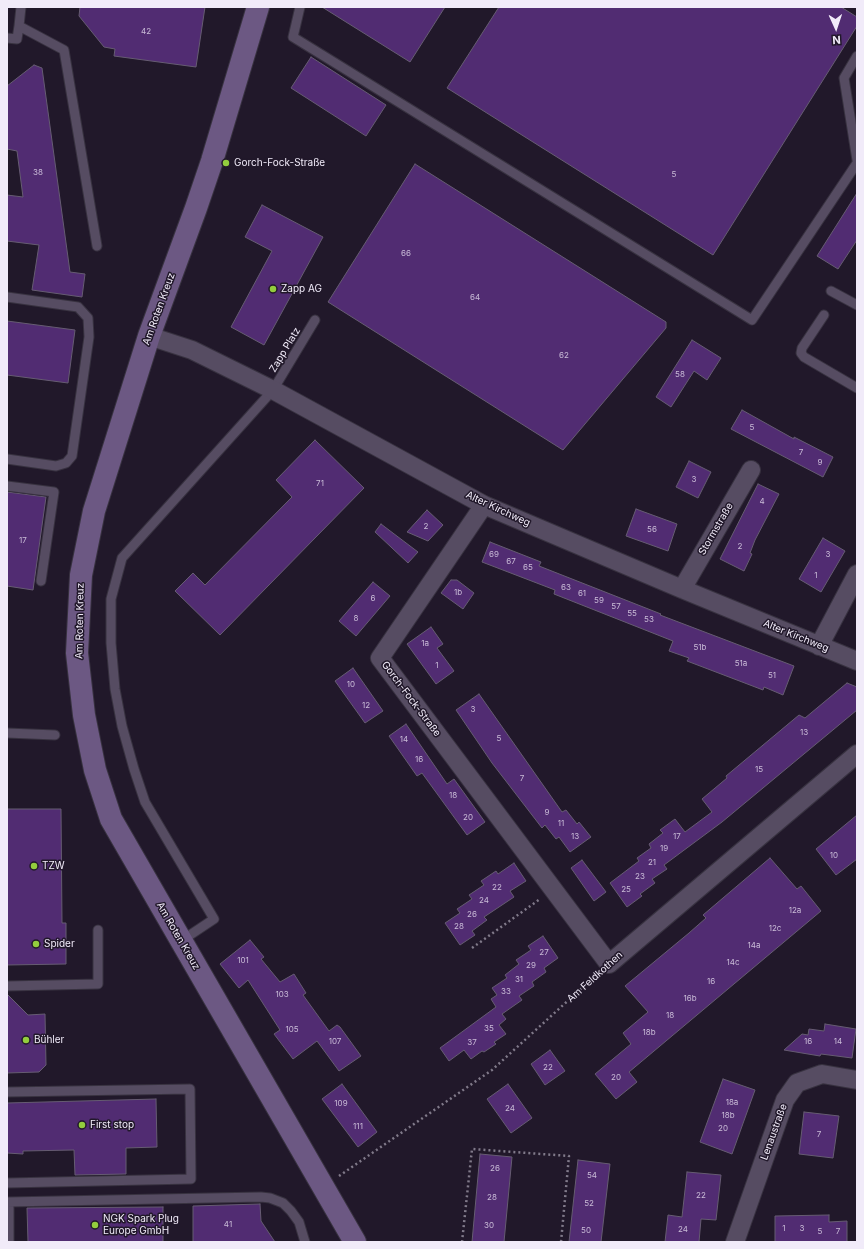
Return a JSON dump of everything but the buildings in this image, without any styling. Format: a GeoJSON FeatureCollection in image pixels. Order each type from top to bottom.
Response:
{"type":"FeatureCollection","features":[{"type":"Feature","properties":{"kind":"street","name":"Am Roten Kreuz"},"geometry":{"type":"LineString","coordinates":[[258,7],[210,168],[149,336],[94,511],[81,575],[77,653],[84,715],[95,770],[111,819],[355,1242]]}},
{"type":"Feature","properties":{"kind":"street","name":"Alter Kirchweg"},"geometry":{"type":"LineString","coordinates":[[149,336],[192,350],[274,390],[484,505],[857,661]]}},
{"type":"Feature","properties":{"kind":"street","name":"Stormstraße"},"geometry":{"type":"LineString","coordinates":[[682,589],[751,470]]}},
{"type":"Feature","properties":{"kind":"street","name":"Gorch-Fock-Straße"},"geometry":{"type":"LineString","coordinates":[[484,505],[380,658],[609,964]]}},
{"type":"Feature","properties":{"kind":"street"},"geometry":{"type":"LineString","coordinates":[[819,646],[857,574]]}},
{"type":"Feature","properties":{"kind":"street","name":"Am Feldkothen"},"geometry":{"type":"LineString","coordinates":[[609,964],[857,754]]}},
{"type":"Feature","properties":{"kind":"street","name":"Lenaustraße"},"geometry":{"type":"LineString","coordinates":[[735,1242],[785,1100],[797,1083],[822,1074],[857,1080]]}},
{"type":"Feature","properties":{"kind":"lane"},"geometry":{"type":"LineString","coordinates":[[7,38],[17,39],[21,7]]}},
{"type":"Feature","properties":{"kind":"lane"},"geometry":{"type":"LineString","coordinates":[[300,7],[293,37],[752,320],[857,161],[844,78],[857,56]]}},
{"type":"Feature","properties":{"kind":"lane"},"geometry":{"type":"LineString","coordinates":[[19,26],[64,50],[97,246]]}},
{"type":"Feature","properties":{"kind":"lane"},"geometry":{"type":"LineString","coordinates":[[831,291],[857,305]]}},
{"type":"Feature","properties":{"kind":"lane"},"geometry":{"type":"LineString","coordinates":[[7,298],[78,307],[88,318],[89,337],[72,456],[66,463],[56,466],[7,459]]}},
{"type":"Feature","properties":{"kind":"lane"},"geometry":{"type":"LineString","coordinates":[[824,315],[802,348],[801,353],[804,357],[857,388]]}},
{"type":"Feature","properties":{"kind":"lane","name":"Zapp Platz"},"geometry":{"type":"LineString","coordinates":[[181,941],[214,919],[144,802],[134,769],[115,689],[111,643],[111,599],[122,558],[274,390],[315,320]]}},
{"type":"Feature","properties":{"kind":"lane"},"geometry":{"type":"LineString","coordinates":[[7,486],[54,492],[42,581]]}},
{"type":"Feature","properties":{"kind":"lane"},"geometry":{"type":"LineString","coordinates":[[7,733],[55,735]]}},
{"type":"Feature","properties":{"kind":"lane"},"geometry":{"type":"LineString","coordinates":[[7,986],[98,984],[98,930]]}},
{"type":"Feature","properties":{"kind":"lane"},"geometry":{"type":"LineString","coordinates":[[7,1092],[190,1089],[191,1172],[191,1179],[7,1183]]}},
{"type":"Feature","properties":{"kind":"lane"},"geometry":{"type":"LineString","coordinates":[[9,1242],[8,1202],[253,1197],[270,1198],[283,1203],[299,1222],[305,1242]]}},
{"type":"Feature","properties":{"kind":"path"},"geometry":{"type":"LineString","coordinates":[[472,948],[553,889]]}},
{"type":"Feature","properties":{"kind":"path","name":"Am Feldkothen"},"geometry":{"type":"LineString","coordinates":[[324,1187],[492,1070],[609,964]]}},
{"type":"Feature","properties":{"kind":"path"},"geometry":{"type":"LineString","coordinates":[[462,1242],[472,1149],[569,1156],[560,1242]]}},
{"type":"Feature","properties":{"kind":"place","name":"Gorch-Fock-Straße"},"geometry":{"type":"Point","coordinates":[226,163]}},
{"type":"Feature","properties":{"kind":"place","name":"Zapp AG"},"geometry":{"type":"Point","coordinates":[273,289]}},
{"type":"Feature","properties":{"kind":"place","name":"TZW"},"geometry":{"type":"Point","coordinates":[34,866]}},
{"type":"Feature","properties":{"kind":"place","name":"Spider"},"geometry":{"type":"Point","coordinates":[36,944]}},
{"type":"Feature","properties":{"kind":"place","name":"Bühler"},"geometry":{"type":"Point","coordinates":[26,1040]}},
{"type":"Feature","properties":{"kind":"place","name":"First stop"},"geometry":{"type":"Point","coordinates":[82,1125]}},
{"type":"Feature","properties":{"kind":"place","name":"NGK Spark Plug Europe GmbH"},"geometry":{"type":"Point","coordinates":[95,1225]}}]}
